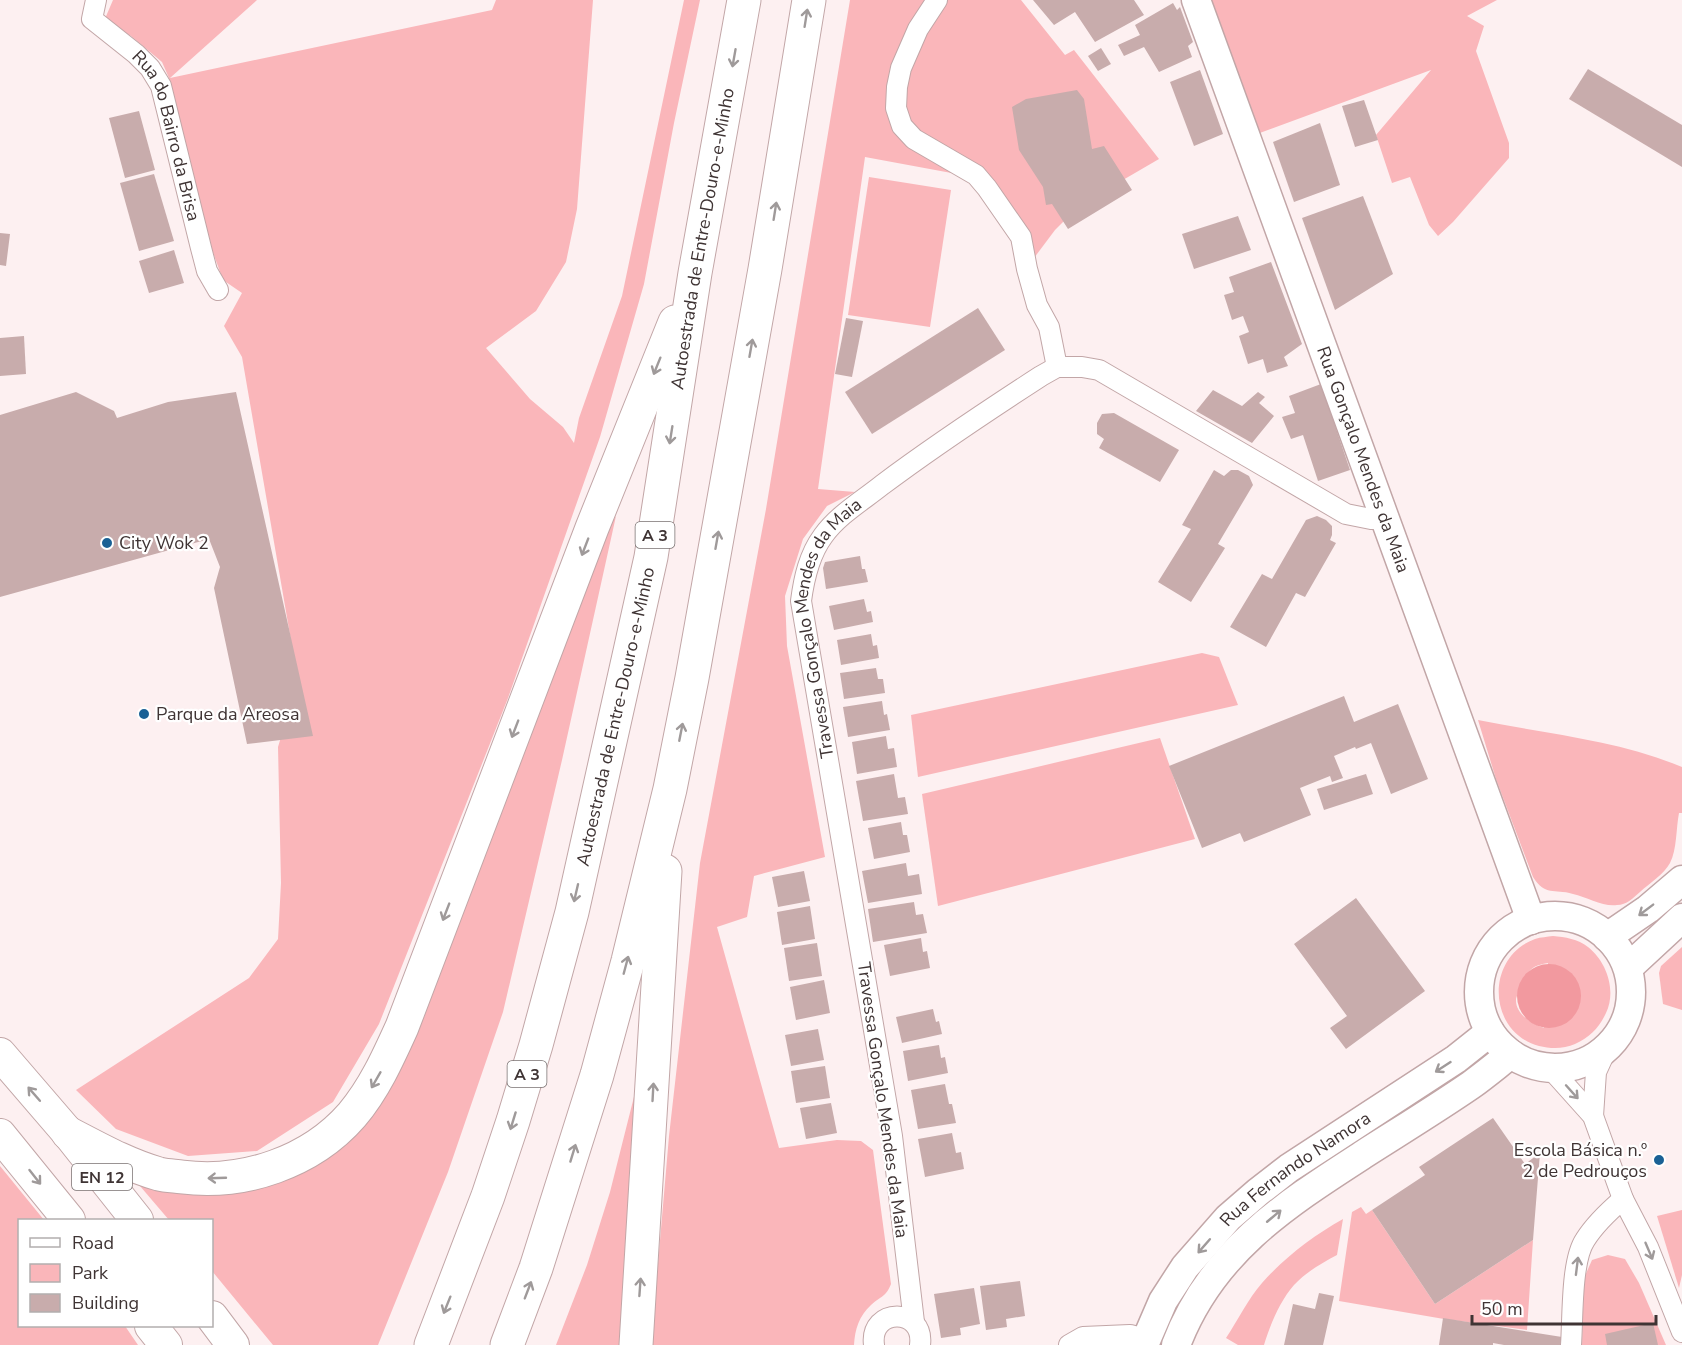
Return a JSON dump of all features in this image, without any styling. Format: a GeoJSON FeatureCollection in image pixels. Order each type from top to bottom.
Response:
{"type":"FeatureCollection","features":[{"type":"Feature","properties":{"kind":"highway","name":"Autoestrada de Entre-Douro-e-Minho"},"geometry":{"type":"LineString","coordinates":[[431,1345],[484,1207],[509,1131],[536,1045],[572,912],[651,556],[695,273],[744,0]]}},
{"type":"Feature","properties":{"kind":"highway"},"geometry":{"type":"LineString","coordinates":[[507,1345],[536,1268],[597,1075],[628,961],[670,789],[765,269],[809,0]]}},
{"type":"Feature","properties":{"kind":"highway"},"geometry":{"type":"LineString","coordinates":[[68,1133],[110,1155],[160,1174],[194,1179],[226,1178],[255,1173],[309,1151],[336,1131],[371,1088],[402,1028],[592,528],[695,273]]}},
{"type":"Feature","properties":{"kind":"highway"},"geometry":{"type":"LineString","coordinates":[[636,1345],[670,789]]}},
{"type":"Feature","properties":{"kind":"main road","name":"Rua Gonçalo Mendes da Maia"},"geometry":{"type":"LineString","coordinates":[[1196,0],[1530,920]]}},
{"type":"Feature","properties":{"kind":"main road"},"geometry":{"type":"LineString","coordinates":[[1607,937],[1648,909],[1682,880]]}},
{"type":"Feature","properties":{"kind":"main road"},"geometry":{"type":"LineString","coordinates":[[1551,916],[1571,918],[1591,925],[1607,937],[1619,951],[1628,968],[1631,1001],[1627,1019],[1618,1036],[1606,1050],[1570,1067],[1550,1068],[1523,1061],[1499,1044],[1490,1032],[1482,1012],[1479,989],[1483,966],[1494,947],[1510,931],[1530,920],[1551,916]]}},
{"type":"Feature","properties":{"kind":"main road"},"geometry":{"type":"LineString","coordinates":[[1628,968],[1682,918]]}},
{"type":"Feature","properties":{"kind":"main road","name":"Rua Fernando Namora"},"geometry":{"type":"LineString","coordinates":[[1144,1342],[1163,1301],[1185,1267],[1228,1218],[1250,1198],[1289,1168],[1456,1059],[1490,1032]]}},
{"type":"Feature","properties":{"kind":"main road","name":"EN 12"},"geometry":{"type":"LineString","coordinates":[[0,1054],[68,1133],[135,1219]]}},
{"type":"Feature","properties":{"kind":"main road","name":"Rua Fernando Namora"},"geometry":{"type":"LineString","coordinates":[[1176,1345],[1199,1298],[1221,1267],[1276,1213],[1472,1084],[1511,1054]]}},
{"type":"Feature","properties":{"kind":"main road","name":"EN 12"},"geometry":{"type":"LineString","coordinates":[[0,1135],[67,1219]]}},
{"type":"Feature","properties":{"kind":"main road"},"geometry":{"type":"LineString","coordinates":[[213,1318],[233,1345]]}},
{"type":"Feature","properties":{"kind":"main road"},"geometry":{"type":"LineString","coordinates":[[152,1327],[166,1345]]}},
{"type":"Feature","properties":{"kind":"street","name":"Rua do Bairro da Brisa"},"geometry":{"type":"LineString","coordinates":[[96,0],[92,19],[143,61],[161,86],[207,271],[218,290]]}},
{"type":"Feature","properties":{"kind":"street"},"geometry":{"type":"LineString","coordinates":[[937,0],[918,29],[902,68],[897,87],[896,108],[902,126],[914,139],[976,175],[1021,237],[1037,305],[1049,327],[1057,367],[1099,370],[1346,514],[1385,519]]}},
{"type":"Feature","properties":{"kind":"street","name":"Travessa Gonçalo Mendes da Maia"},"geometry":{"type":"LineString","coordinates":[[920,1345],[921,1336],[914,1323],[892,1136],[801,601],[804,578],[822,537],[837,520],[930,449],[1057,367]]}},
{"type":"Feature","properties":{"kind":"street"},"geometry":{"type":"LineString","coordinates":[[1606,1050],[1594,1079],[1593,1116],[1623,1199],[1648,1247],[1682,1332]]}},
{"type":"Feature","properties":{"kind":"street"},"geometry":{"type":"LineString","coordinates":[[1550,1068],[1593,1116]]}},
{"type":"Feature","properties":{"kind":"street"},"geometry":{"type":"LineString","coordinates":[[1571,1345],[1576,1260],[1584,1241],[1597,1224],[1623,1199]]}},
{"type":"Feature","properties":{"kind":"street"},"geometry":{"type":"LineString","coordinates":[[874,1345],[874,1333],[884,1320],[899,1316],[914,1323]]}},
{"type":"Feature","properties":{"kind":"street"},"geometry":{"type":"LineString","coordinates":[[1069,1345],[1083,1337],[1130,1335],[1144,1342]]}},
{"type":"Feature","properties":{"kind":"green space"},"geometry":{"type":"Polygon","coordinates":[[[113,0],[257,0],[170,78],[492,10],[496,0],[593,0],[577,209],[566,262],[536,311],[486,348],[530,399],[563,427],[574,443],[579,418],[622,296],[684,0],[700,0],[644,284],[600,437],[508,698],[379,1024],[333,1102],[257,1151],[188,1156],[116,1129],[76,1090],[249,978],[278,939],[281,883],[278,747],[298,681],[242,357],[224,326],[242,293],[223,280],[211,247],[169,78],[162,62],[131,36],[104,21],[113,0]]]}},
{"type":"Feature","properties":{"kind":"green space"},"geometry":{"type":"Polygon","coordinates":[[[850,0],[931,0],[891,115],[973,177],[865,157],[818,489],[855,492],[827,506],[803,539],[785,596],[787,646],[825,857],[754,876],[747,917],[717,927],[779,1148],[837,1140],[861,1141],[873,1150],[891,1284],[885,1294],[867,1309],[861,1318],[854,1345],[651,1345],[669,1136],[700,863],[766,509],[850,0]]]}},
{"type":"Feature","properties":{"kind":"green space"},"geometry":{"type":"Polygon","coordinates":[[[947,0],[1021,0],[1065,55],[1074,50],[1159,159],[1080,205],[1055,230],[1034,258],[1029,239],[919,133],[904,108],[910,62],[947,0]]]}},
{"type":"Feature","properties":{"kind":"green space"},"geometry":{"type":"Polygon","coordinates":[[[1208,0],[1497,0],[1467,16],[1484,26],[1476,51],[1509,143],[1509,158],[1438,236],[1429,225],[1410,177],[1392,183],[1376,135],[1431,70],[1257,134],[1208,0]]]}},
{"type":"Feature","properties":{"kind":"green space"},"geometry":{"type":"Polygon","coordinates":[[[869,177],[951,190],[930,327],[848,315],[869,177]]]}},
{"type":"Feature","properties":{"kind":"green space"},"geometry":{"type":"Polygon","coordinates":[[[616,516],[503,1012],[448,1172],[378,1345],[273,1345],[213,1272],[213,1219],[168,1219],[134,1179],[327,1158],[369,1121],[424,1017],[604,535],[616,516]]]}},
{"type":"Feature","properties":{"kind":"green space"},"geometry":{"type":"Polygon","coordinates":[[[1202,653],[1219,657],[1238,705],[918,777],[911,715],[1202,653]]]}},
{"type":"Feature","properties":{"kind":"green space"},"geometry":{"type":"Polygon","coordinates":[[[1478,720],[1607,744],[1633,750],[1682,767],[1682,813],[1679,813],[1672,858],[1661,875],[1621,905],[1606,905],[1578,895],[1550,891],[1542,887],[1533,877],[1496,779],[1478,720]]]}},
{"type":"Feature","properties":{"kind":"green space"},"geometry":{"type":"Polygon","coordinates":[[[1160,738],[1195,839],[938,906],[922,794],[1160,738]]]}},
{"type":"Feature","properties":{"kind":"green space"},"geometry":{"type":"Polygon","coordinates":[[[1551,936],[1571,939],[1588,947],[1605,968],[1610,986],[1609,1004],[1597,1028],[1571,1046],[1557,1048],[1539,1046],[1522,1038],[1509,1026],[1502,1011],[1499,994],[1501,977],[1507,961],[1519,948],[1535,939],[1551,936]],[[1548,963],[1531,970],[1516,999],[1521,1014],[1544,1028],[1548,963]]]}},
{"type":"Feature","properties":{"kind":"green space"},"geometry":{"type":"Polygon","coordinates":[[[1682,947],[1682,1010],[1663,1004],[1659,973],[1661,966],[1682,947]]]}},
{"type":"Feature","properties":{"kind":"green space"},"geometry":{"type":"Polygon","coordinates":[[[641,1069],[620,1345],[556,1345],[587,1265],[610,1192],[641,1069]]]}},
{"type":"Feature","properties":{"kind":"green space"},"geometry":{"type":"Polygon","coordinates":[[[0,1166],[43,1219],[18,1219],[18,1327],[126,1327],[138,1345],[0,1345],[0,1166]]]}},
{"type":"Feature","properties":{"kind":"green space"},"geometry":{"type":"Polygon","coordinates":[[[1361,1207],[1366,1214],[1372,1210],[1435,1304],[1533,1240],[1527,1330],[1339,1301],[1352,1212],[1361,1207]]]}},
{"type":"Feature","properties":{"kind":"green space"},"geometry":{"type":"Polygon","coordinates":[[[1682,1210],[1682,1275],[1679,1288],[1657,1216],[1682,1210]]]}},
{"type":"Feature","properties":{"kind":"green space"},"geometry":{"type":"Polygon","coordinates":[[[1343,1219],[1337,1255],[1309,1272],[1294,1285],[1276,1314],[1264,1345],[1238,1345],[1226,1338],[1252,1296],[1271,1273],[1300,1248],[1343,1219]]]}},
{"type":"Feature","properties":{"kind":"green space"},"geometry":{"type":"Polygon","coordinates":[[[1608,1255],[1625,1259],[1639,1283],[1666,1345],[1582,1345],[1584,1278],[1592,1260],[1608,1255]]]}},
{"type":"Feature","properties":{"kind":"shaded area"},"geometry":{"type":"Polygon","coordinates":[[[1543,964],[1555,964],[1572,973],[1579,984],[1581,996],[1579,1008],[1572,1019],[1555,1028],[1543,1028],[1531,1023],[1522,1014],[1517,1002],[1517,990],[1522,978],[1531,969],[1543,964]]]}},
{"type":"Feature","properties":{"kind":"building"},"geometry":{"type":"Polygon","coordinates":[[[1033,0],[1134,0],[1144,15],[1095,42],[1075,12],[1054,25],[1033,0]]]}},
{"type":"Feature","properties":{"kind":"building"},"geometry":{"type":"Polygon","coordinates":[[[1173,3],[1177,10],[1180,7],[1193,42],[1188,46],[1192,57],[1159,72],[1144,47],[1124,56],[1118,45],[1140,35],[1135,25],[1173,3]]]}},
{"type":"Feature","properties":{"kind":"building"},"geometry":{"type":"Polygon","coordinates":[[[1101,48],[1111,64],[1098,71],[1088,56],[1101,48]]]}},
{"type":"Feature","properties":{"kind":"building"},"geometry":{"type":"Polygon","coordinates":[[[1588,69],[1682,125],[1682,167],[1569,99],[1588,69]]]}},
{"type":"Feature","properties":{"kind":"building"},"geometry":{"type":"Polygon","coordinates":[[[1200,70],[1223,134],[1194,146],[1170,82],[1200,70]]]}},
{"type":"Feature","properties":{"kind":"building"},"geometry":{"type":"Polygon","coordinates":[[[1077,90],[1084,99],[1092,149],[1104,146],[1132,190],[1068,229],[1052,204],[1046,205],[1043,187],[1019,150],[1012,107],[1026,99],[1077,90]]]}},
{"type":"Feature","properties":{"kind":"building"},"geometry":{"type":"Polygon","coordinates":[[[1364,100],[1378,140],[1355,147],[1342,106],[1364,100]]]}},
{"type":"Feature","properties":{"kind":"building"},"geometry":{"type":"Polygon","coordinates":[[[139,111],[155,170],[125,178],[109,118],[139,111]]]}},
{"type":"Feature","properties":{"kind":"building"},"geometry":{"type":"Polygon","coordinates":[[[1320,123],[1340,185],[1294,202],[1273,142],[1320,123]]]}},
{"type":"Feature","properties":{"kind":"building"},"geometry":{"type":"Polygon","coordinates":[[[154,174],[174,241],[139,251],[120,183],[154,174]]]}},
{"type":"Feature","properties":{"kind":"building"},"geometry":{"type":"Polygon","coordinates":[[[1363,196],[1393,274],[1335,310],[1302,218],[1363,196]]]}},
{"type":"Feature","properties":{"kind":"building"},"geometry":{"type":"Polygon","coordinates":[[[1238,216],[1251,250],[1194,269],[1182,234],[1238,216]]]}},
{"type":"Feature","properties":{"kind":"building"},"geometry":{"type":"Polygon","coordinates":[[[0,233],[10,234],[6,266],[0,265],[0,233]]]}},
{"type":"Feature","properties":{"kind":"building"},"geometry":{"type":"Polygon","coordinates":[[[174,250],[184,283],[149,293],[139,261],[174,250]]]}},
{"type":"Feature","properties":{"kind":"building"},"geometry":{"type":"Polygon","coordinates":[[[1271,262],[1302,344],[1284,357],[1288,366],[1267,373],[1263,359],[1248,364],[1239,336],[1249,332],[1243,316],[1232,320],[1224,295],[1234,292],[1229,277],[1271,262]]]}},
{"type":"Feature","properties":{"kind":"building"},"geometry":{"type":"Polygon","coordinates":[[[978,308],[1005,350],[872,434],[845,392],[978,308]]]}},
{"type":"Feature","properties":{"kind":"building"},"geometry":{"type":"Polygon","coordinates":[[[846,318],[863,321],[852,377],[835,374],[846,318]]]}},
{"type":"Feature","properties":{"kind":"building"},"geometry":{"type":"Polygon","coordinates":[[[24,336],[26,374],[0,376],[0,338],[24,336]]]}},
{"type":"Feature","properties":{"kind":"building"},"geometry":{"type":"Polygon","coordinates":[[[1321,384],[1350,470],[1318,481],[1303,435],[1291,439],[1282,417],[1295,413],[1289,396],[1321,384]]]}},
{"type":"Feature","properties":{"kind":"building"},"geometry":{"type":"Polygon","coordinates":[[[1213,390],[1242,406],[1258,392],[1265,397],[1259,403],[1274,416],[1252,443],[1196,411],[1213,390]]]}},
{"type":"Feature","properties":{"kind":"building"},"geometry":{"type":"Polygon","coordinates":[[[76,392],[114,411],[117,418],[168,402],[236,392],[313,736],[247,744],[214,588],[220,567],[209,539],[0,597],[0,415],[76,392]]]}},
{"type":"Feature","properties":{"kind":"building"},"geometry":{"type":"Polygon","coordinates":[[[1114,413],[1179,450],[1160,482],[1099,448],[1104,439],[1097,434],[1097,423],[1102,414],[1114,413]]]}},
{"type":"Feature","properties":{"kind":"building"},"geometry":{"type":"Polygon","coordinates":[[[1214,470],[1224,476],[1231,470],[1238,470],[1249,476],[1253,485],[1218,544],[1225,548],[1191,602],[1158,582],[1191,529],[1182,525],[1214,470]]]}},
{"type":"Feature","properties":{"kind":"building"},"geometry":{"type":"Polygon","coordinates":[[[1317,516],[1332,526],[1330,540],[1336,543],[1305,597],[1296,593],[1266,647],[1230,627],[1262,574],[1272,579],[1306,520],[1317,516]]]}},
{"type":"Feature","properties":{"kind":"building"},"geometry":{"type":"Polygon","coordinates":[[[860,556],[862,569],[865,569],[868,582],[826,589],[823,568],[825,562],[860,556]]]}},
{"type":"Feature","properties":{"kind":"building"},"geometry":{"type":"Polygon","coordinates":[[[864,599],[867,612],[871,611],[873,622],[834,630],[829,606],[864,599]]]}},
{"type":"Feature","properties":{"kind":"building"},"geometry":{"type":"Polygon","coordinates":[[[871,634],[873,646],[877,645],[879,658],[841,665],[837,640],[871,634]]]}},
{"type":"Feature","properties":{"kind":"building"},"geometry":{"type":"Polygon","coordinates":[[[876,668],[878,679],[883,679],[885,693],[844,699],[840,673],[876,668]]]}},
{"type":"Feature","properties":{"kind":"building"},"geometry":{"type":"Polygon","coordinates":[[[1344,696],[1354,722],[1398,704],[1428,779],[1391,794],[1371,743],[1356,749],[1355,747],[1334,756],[1343,778],[1332,782],[1330,776],[1300,788],[1311,815],[1244,842],[1240,833],[1202,848],[1169,766],[1344,696]]]}},
{"type":"Feature","properties":{"kind":"building"},"geometry":{"type":"Polygon","coordinates":[[[882,701],[890,730],[848,737],[843,707],[882,701]]]}},
{"type":"Feature","properties":{"kind":"building"},"geometry":{"type":"Polygon","coordinates":[[[886,736],[888,749],[894,748],[897,767],[857,774],[852,742],[886,736]]]}},
{"type":"Feature","properties":{"kind":"building"},"geometry":{"type":"Polygon","coordinates":[[[894,774],[898,798],[905,797],[908,814],[863,821],[856,781],[894,774]]]}},
{"type":"Feature","properties":{"kind":"building"},"geometry":{"type":"Polygon","coordinates":[[[1366,774],[1373,794],[1324,810],[1317,789],[1366,774]]]}},
{"type":"Feature","properties":{"kind":"building"},"geometry":{"type":"Polygon","coordinates":[[[901,822],[903,835],[907,835],[910,852],[874,859],[868,828],[901,822]]]}},
{"type":"Feature","properties":{"kind":"building"},"geometry":{"type":"Polygon","coordinates":[[[906,863],[908,876],[919,874],[922,894],[868,903],[862,871],[906,863]]]}},
{"type":"Feature","properties":{"kind":"building"},"geometry":{"type":"Polygon","coordinates":[[[804,871],[810,901],[778,907],[772,877],[804,871]]]}},
{"type":"Feature","properties":{"kind":"building"},"geometry":{"type":"Polygon","coordinates":[[[1356,898],[1425,991],[1346,1049],[1330,1028],[1347,1016],[1294,944],[1356,898]]]}},
{"type":"Feature","properties":{"kind":"building"},"geometry":{"type":"Polygon","coordinates":[[[914,902],[916,915],[923,914],[927,933],[873,942],[868,909],[914,902]]]}},
{"type":"Feature","properties":{"kind":"building"},"geometry":{"type":"Polygon","coordinates":[[[810,906],[815,939],[782,945],[777,912],[810,906]]]}},
{"type":"Feature","properties":{"kind":"building"},"geometry":{"type":"Polygon","coordinates":[[[921,938],[923,952],[927,951],[930,968],[890,976],[884,945],[921,938]]]}},
{"type":"Feature","properties":{"kind":"building"},"geometry":{"type":"Polygon","coordinates":[[[817,943],[822,976],[789,981],[784,948],[817,943]]]}},
{"type":"Feature","properties":{"kind":"building"},"geometry":{"type":"Polygon","coordinates":[[[824,980],[830,1013],[796,1020],[790,987],[824,980]]]}},
{"type":"Feature","properties":{"kind":"building"},"geometry":{"type":"Polygon","coordinates":[[[933,1009],[942,1034],[902,1043],[896,1017],[933,1009]]]}},
{"type":"Feature","properties":{"kind":"building"},"geometry":{"type":"Polygon","coordinates":[[[818,1029],[824,1060],[791,1066],[785,1035],[818,1029]]]}},
{"type":"Feature","properties":{"kind":"building"},"geometry":{"type":"Polygon","coordinates":[[[939,1045],[941,1058],[945,1057],[948,1073],[908,1081],[903,1051],[939,1045]]]}},
{"type":"Feature","properties":{"kind":"building"},"geometry":{"type":"Polygon","coordinates":[[[825,1066],[830,1098],[796,1103],[791,1071],[825,1066]]]}},
{"type":"Feature","properties":{"kind":"building"},"geometry":{"type":"Polygon","coordinates":[[[945,1084],[956,1123],[918,1129],[911,1090],[945,1084]]]}},
{"type":"Feature","properties":{"kind":"building"},"geometry":{"type":"Polygon","coordinates":[[[831,1103],[837,1133],[806,1139],[800,1108],[831,1103]]]}},
{"type":"Feature","properties":{"kind":"building"},"geometry":{"type":"Polygon","coordinates":[[[1493,1118],[1525,1164],[1540,1153],[1533,1240],[1435,1304],[1372,1210],[1425,1175],[1419,1167],[1493,1118]]]}},
{"type":"Feature","properties":{"kind":"building"},"geometry":{"type":"Polygon","coordinates":[[[952,1133],[956,1153],[961,1152],[964,1169],[925,1177],[918,1139],[952,1133]]]}},
{"type":"Feature","properties":{"kind":"building"},"geometry":{"type":"Polygon","coordinates":[[[1020,1281],[1025,1316],[1006,1319],[1007,1327],[986,1330],[980,1286],[1020,1281]]]}},
{"type":"Feature","properties":{"kind":"building"},"geometry":{"type":"Polygon","coordinates":[[[974,1288],[980,1324],[960,1328],[961,1335],[941,1338],[934,1294],[974,1288]]]}},
{"type":"Feature","properties":{"kind":"building"},"geometry":{"type":"Polygon","coordinates":[[[1319,1293],[1334,1296],[1323,1345],[1284,1345],[1293,1304],[1315,1309],[1319,1293]]]}},
{"type":"Feature","properties":{"kind":"building"},"geometry":{"type":"Polygon","coordinates":[[[1443,1318],[1562,1337],[1560,1345],[1493,1343],[1493,1345],[1439,1345],[1443,1318]]]}},
{"type":"Feature","properties":{"kind":"building"},"geometry":{"type":"Polygon","coordinates":[[[1653,1323],[1658,1345],[1607,1345],[1605,1334],[1653,1323]]]}},
{"type":"Feature","properties":{"kind":"place","name":"City Wok 2"},"geometry":{"type":"Point","coordinates":[107,543]}},
{"type":"Feature","properties":{"kind":"place","name":"Parque da Areosa"},"geometry":{"type":"Point","coordinates":[144,714]}},
{"type":"Feature","properties":{"kind":"place","name":"Escola Básica n.º 2 de Pedrouços"},"geometry":{"type":"Point","coordinates":[1659,1160]}}]}
